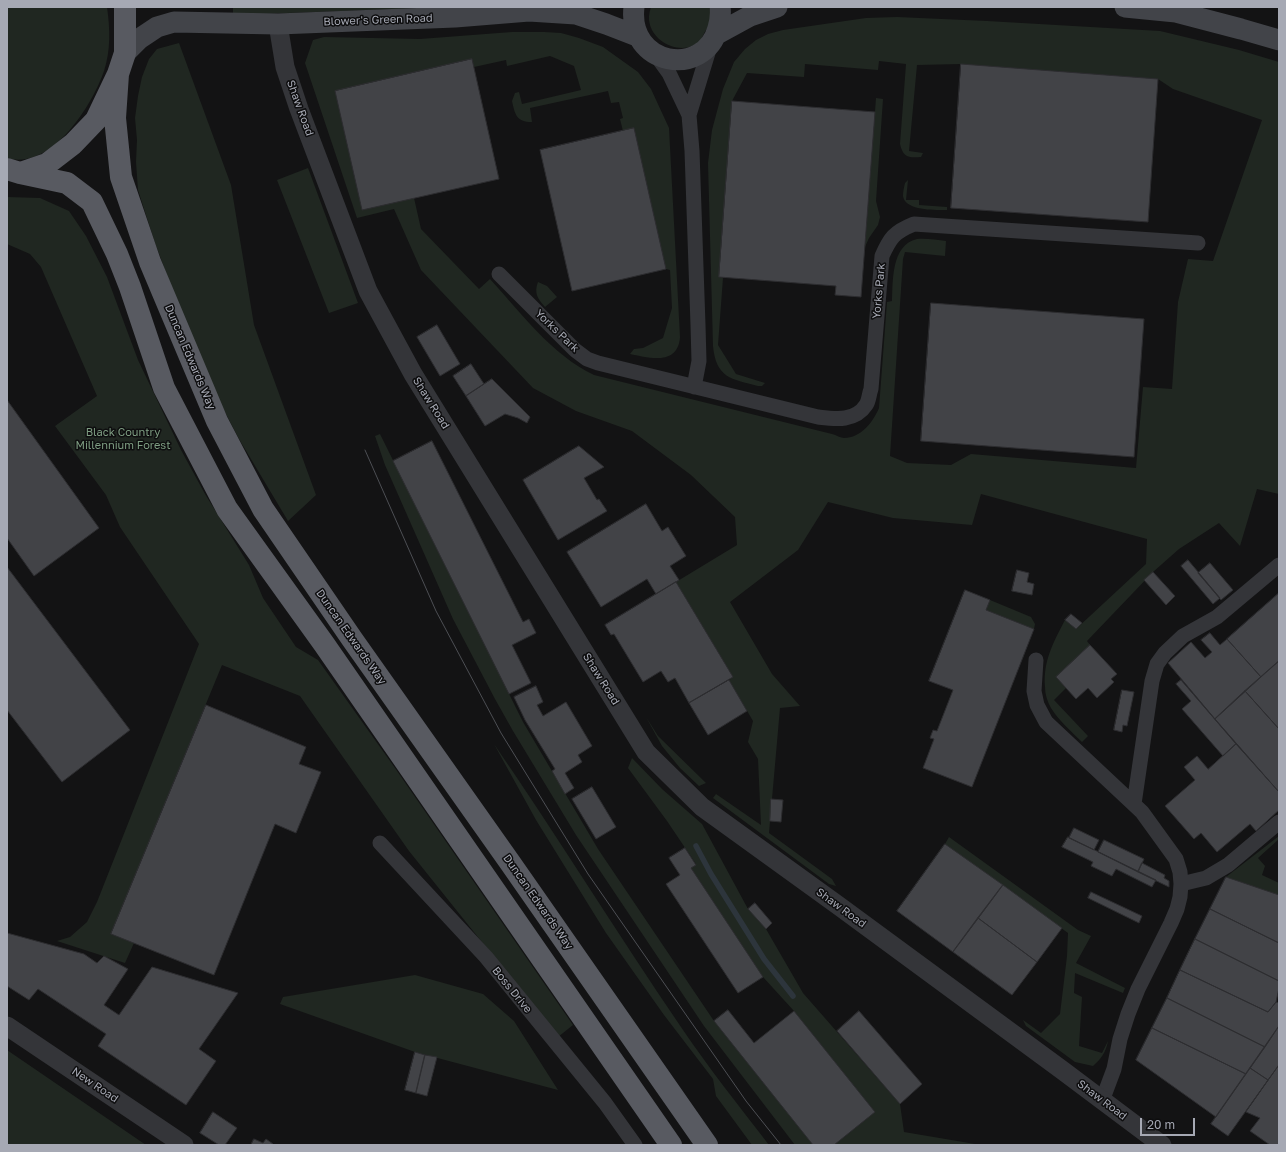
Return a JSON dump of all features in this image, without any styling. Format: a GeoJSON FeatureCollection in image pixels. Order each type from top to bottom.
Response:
{"type":"FeatureCollection","features":[{"type":"Feature","properties":{"kind":"highway"},"geometry":{"type":"LineString","coordinates":[[13,171],[47,164],[72,144],[96,120],[118,74],[125,53],[125,7]]}},
{"type":"Feature","properties":{"kind":"highway","name":"Duncan Edwards Way"},"geometry":{"type":"LineString","coordinates":[[118,74],[115,118],[121,177],[150,262],[217,421],[263,509],[352,639],[707,1145]]}},
{"type":"Feature","properties":{"kind":"highway"},"geometry":{"type":"LineString","coordinates":[[13,171],[67,183],[92,202],[117,254],[130,287],[164,388],[227,509],[324,644],[671,1145]]}},
{"type":"Feature","properties":{"kind":"main road","name":"Blower's Green Road"},"geometry":{"type":"LineString","coordinates":[[634,7],[632,18],[637,36],[648,50],[656,55],[672,60],[682,60],[696,56],[708,47],[714,38],[750,16],[777,7]]}},
{"type":"Feature","properties":{"kind":"main road"},"geometry":{"type":"LineString","coordinates":[[714,38],[720,20],[720,7]]}},
{"type":"Feature","properties":{"kind":"main road"},"geometry":{"type":"LineString","coordinates":[[1125,7],[1176,12],[1206,13],[1279,40]]}},
{"type":"Feature","properties":{"kind":"main road","name":"Blower's Green Road"},"geometry":{"type":"LineString","coordinates":[[125,53],[139,39],[157,27],[174,22],[278,24],[455,17],[528,11],[576,14],[637,36]]}},
{"type":"Feature","properties":{"kind":"street","name":"Shaw Road"},"geometry":{"type":"LineString","coordinates":[[278,24],[287,74],[368,292],[413,374],[646,752],[702,807],[1056,1065],[1162,1145]]}},
{"type":"Feature","properties":{"kind":"street"},"geometry":{"type":"LineString","coordinates":[[689,115],[714,38]]}},
{"type":"Feature","properties":{"kind":"street"},"geometry":{"type":"LineString","coordinates":[[656,55],[669,73],[689,115],[692,151],[699,361],[694,387]]}},
{"type":"Feature","properties":{"kind":"street","name":"Yorks Park"},"geometry":{"type":"LineString","coordinates":[[499,274],[575,350],[587,359],[598,364],[818,417],[834,419],[847,418],[859,412],[867,404],[871,390],[882,256],[889,241],[900,230],[914,224],[1198,243]]}},
{"type":"Feature","properties":{"kind":"street"},"geometry":{"type":"LineString","coordinates":[[1134,804],[1152,681],[1157,664],[1165,653],[1183,636],[1217,617],[1279,564]]}},
{"type":"Feature","properties":{"kind":"street"},"geometry":{"type":"LineString","coordinates":[[1036,660],[1034,691],[1037,705],[1046,722],[1142,812],[1176,860],[1180,872],[1180,897],[1171,923],[1138,989],[1128,1014],[1120,1039],[1114,1069],[1102,1101]]}},
{"type":"Feature","properties":{"kind":"street"},"geometry":{"type":"LineString","coordinates":[[1181,884],[1206,878],[1228,865],[1279,822]]}},
{"type":"Feature","properties":{"kind":"street","name":"Boss Drive"},"geometry":{"type":"LineString","coordinates":[[380,843],[486,957],[605,1103],[635,1145]]}},
{"type":"Feature","properties":{"kind":"street","name":"New Road"},"geometry":{"type":"LineString","coordinates":[[7,1026],[184,1145]]}},
{"type":"Feature","properties":{"kind":"green space"},"geometry":{"type":"Polygon","coordinates":[[[7,7],[107,7],[108,15],[108,55],[104,71],[90,101],[68,132],[54,145],[39,155],[23,159],[7,158],[7,7]]]}},
{"type":"Feature","properties":{"kind":"green space"},"geometry":{"type":"Polygon","coordinates":[[[233,7],[451,7],[233,15],[233,7]]]}},
{"type":"Feature","properties":{"kind":"green space"},"geometry":{"type":"Polygon","coordinates":[[[651,7],[709,7],[711,16],[710,22],[700,41],[694,45],[686,48],[671,46],[664,43],[653,32],[649,20],[651,7]]]}},
{"type":"Feature","properties":{"kind":"green space"},"geometry":{"type":"Polygon","coordinates":[[[897,17],[1160,31],[1239,50],[1279,62],[1279,494],[1257,489],[1240,546],[1219,523],[1179,549],[1153,572],[1087,641],[1090,645],[1056,677],[1066,688],[1054,700],[1088,736],[1082,742],[1065,726],[1051,708],[1047,700],[1045,692],[1045,678],[1047,660],[1065,620],[1076,629],[1146,564],[1147,539],[981,494],[972,525],[893,518],[828,502],[798,550],[730,602],[772,674],[800,706],[780,708],[769,833],[832,879],[836,886],[829,884],[713,798],[716,794],[761,825],[758,759],[748,742],[753,721],[729,680],[733,677],[676,582],[737,545],[735,517],[691,475],[632,431],[576,411],[533,388],[421,270],[394,209],[357,218],[305,63],[313,40],[324,37],[420,39],[512,32],[544,32],[561,33],[603,47],[638,72],[651,89],[669,128],[680,337],[678,346],[674,352],[661,358],[630,354],[634,349],[643,348],[663,338],[672,308],[670,270],[666,269],[634,128],[623,131],[620,119],[623,118],[619,102],[611,103],[608,91],[530,108],[532,122],[519,119],[515,113],[512,101],[515,93],[519,92],[522,104],[581,90],[574,66],[550,56],[507,66],[506,60],[474,67],[472,59],[335,91],[362,210],[414,198],[421,229],[479,289],[490,279],[525,319],[551,345],[579,367],[594,375],[843,438],[856,435],[870,424],[879,408],[887,302],[892,301],[893,274],[898,256],[902,248],[917,239],[946,241],[945,256],[905,252],[903,259],[890,456],[907,463],[951,465],[971,454],[1136,468],[1143,387],[1172,389],[1178,302],[1188,259],[1213,261],[1262,120],[1173,89],[1158,79],[961,64],[917,65],[909,151],[923,153],[921,157],[909,157],[903,152],[900,144],[906,64],[879,61],[878,70],[805,64],[804,77],[747,73],[732,101],[719,277],[723,278],[718,345],[736,374],[765,383],[762,386],[758,386],[733,379],[721,371],[715,357],[713,346],[708,163],[712,130],[723,89],[734,62],[745,49],[756,40],[768,34],[783,30],[866,18],[897,17]]]}},
{"type":"Feature","properties":{"kind":"green space"},"geometry":{"type":"Polygon","coordinates":[[[179,43],[231,185],[254,325],[316,495],[288,521],[239,439],[212,387],[186,326],[155,243],[138,190],[135,118],[142,77],[149,59],[157,49],[179,43]]]}},
{"type":"Feature","properties":{"kind":"green space"},"geometry":{"type":"Polygon","coordinates":[[[876,98],[883,99],[876,201],[880,217],[878,225],[865,247],[876,98]]]}},
{"type":"Feature","properties":{"kind":"green space"},"geometry":{"type":"Polygon","coordinates":[[[308,168],[358,303],[329,313],[277,180],[308,168]]]}},
{"type":"Feature","properties":{"kind":"green space"},"geometry":{"type":"Polygon","coordinates":[[[908,180],[906,200],[919,200],[919,205],[947,207],[947,210],[921,209],[909,205],[903,196],[905,183],[908,180]]]}},
{"type":"Feature","properties":{"kind":"green space","name":"Black Country Millennium Forest"},"geometry":{"type":"Polygon","coordinates":[[[7,197],[40,198],[69,211],[86,236],[107,277],[138,360],[181,450],[205,494],[249,565],[263,598],[296,647],[318,660],[395,768],[573,1025],[558,1037],[409,851],[300,696],[222,665],[111,934],[134,943],[125,963],[57,941],[70,937],[87,922],[97,902],[199,644],[120,527],[106,495],[55,426],[97,396],[41,267],[30,254],[7,244],[7,197]]]}},
{"type":"Feature","properties":{"kind":"green space"},"geometry":{"type":"Polygon","coordinates":[[[538,282],[547,286],[557,297],[545,307],[540,301],[536,292],[538,282]]]}},
{"type":"Feature","properties":{"kind":"green space"},"geometry":{"type":"Polygon","coordinates":[[[380,434],[523,722],[598,849],[714,1021],[813,1145],[795,1145],[704,1026],[576,835],[513,731],[453,619],[385,465],[375,436],[380,434]]]}},
{"type":"Feature","properties":{"kind":"green space"},"geometry":{"type":"Polygon","coordinates":[[[990,600],[1031,617],[1035,624],[1034,629],[986,610],[990,600]]]}},
{"type":"Feature","properties":{"kind":"green space"},"geometry":{"type":"Polygon","coordinates":[[[646,717],[658,736],[706,783],[699,786],[680,768],[662,746],[646,717]]]}},
{"type":"Feature","properties":{"kind":"green space"},"geometry":{"type":"Polygon","coordinates":[[[494,744],[681,1027],[713,1072],[769,1145],[752,1145],[716,1096],[713,1079],[664,1015],[606,933],[536,820],[494,744]]]}},
{"type":"Feature","properties":{"kind":"green space"},"geometry":{"type":"Polygon","coordinates":[[[632,758],[662,789],[702,824],[748,909],[766,929],[803,993],[900,1104],[904,1132],[981,1145],[834,1145],[875,1112],[794,1011],[763,977],[691,868],[696,864],[628,768],[632,758]]]}},
{"type":"Feature","properties":{"kind":"green space"},"geometry":{"type":"Polygon","coordinates":[[[1279,836],[1279,839],[1258,858],[1265,866],[1262,875],[1279,883],[1279,895],[1226,877],[1279,836]]]}},
{"type":"Feature","properties":{"kind":"green space"},"geometry":{"type":"Polygon","coordinates":[[[949,837],[1078,930],[1091,936],[1076,963],[1125,988],[1123,993],[1075,973],[1074,993],[1082,997],[1079,1046],[1102,1053],[1108,1041],[1103,1055],[1093,1066],[1075,1062],[1026,1026],[1023,1020],[1041,1033],[1060,1014],[1067,956],[1068,933],[945,844],[949,837]]]}},
{"type":"Feature","properties":{"kind":"green space"},"geometry":{"type":"Polygon","coordinates":[[[415,975],[483,994],[514,1021],[558,1090],[415,1052],[280,1004],[283,997],[415,975]]]}},
{"type":"Feature","properties":{"kind":"green space"},"geometry":{"type":"Polygon","coordinates":[[[7,1050],[146,1145],[7,1145],[7,1050]]]}},
{"type":"Feature","properties":{"kind":"building"},"geometry":{"type":"Polygon","coordinates":[[[472,59],[499,179],[362,210],[335,91],[472,59]]]}},
{"type":"Feature","properties":{"kind":"building"},"geometry":{"type":"Polygon","coordinates":[[[961,64],[1158,79],[1148,222],[951,208],[961,64]]]}},
{"type":"Feature","properties":{"kind":"building"},"geometry":{"type":"Polygon","coordinates":[[[732,101],[875,112],[861,297],[835,295],[836,286],[719,277],[732,101]]]}},
{"type":"Feature","properties":{"kind":"building"},"geometry":{"type":"Polygon","coordinates":[[[634,128],[666,269],[572,291],[540,150],[634,128]]]}},
{"type":"Feature","properties":{"kind":"building"},"geometry":{"type":"Polygon","coordinates":[[[931,303],[1144,319],[1134,457],[921,441],[931,303]]]}},
{"type":"Feature","properties":{"kind":"building"},"geometry":{"type":"Polygon","coordinates":[[[437,325],[460,364],[440,376],[417,337],[437,325]]]}},
{"type":"Feature","properties":{"kind":"building"},"geometry":{"type":"Polygon","coordinates":[[[471,364],[484,384],[466,396],[453,376],[471,364]]]}},
{"type":"Feature","properties":{"kind":"building"},"geometry":{"type":"Polygon","coordinates":[[[492,379],[530,417],[527,423],[518,418],[505,414],[485,426],[466,396],[492,379]]]}},
{"type":"Feature","properties":{"kind":"building"},"geometry":{"type":"Polygon","coordinates":[[[7,400],[99,528],[34,576],[7,538],[7,400]]]}},
{"type":"Feature","properties":{"kind":"building"},"geometry":{"type":"Polygon","coordinates":[[[432,441],[523,622],[529,619],[536,633],[512,645],[531,683],[509,694],[393,461],[432,441]]]}},
{"type":"Feature","properties":{"kind":"building"},"geometry":{"type":"Polygon","coordinates":[[[579,446],[604,467],[584,478],[597,500],[599,499],[607,511],[558,540],[523,480],[579,446]]]}},
{"type":"Feature","properties":{"kind":"building"},"geometry":{"type":"Polygon","coordinates":[[[646,504],[662,531],[668,527],[686,556],[670,566],[679,580],[656,594],[647,579],[601,607],[567,552],[646,504]]]}},
{"type":"Feature","properties":{"kind":"building"},"geometry":{"type":"Polygon","coordinates":[[[1188,560],[1220,598],[1213,604],[1181,566],[1188,560]]]}},
{"type":"Feature","properties":{"kind":"building"},"geometry":{"type":"Polygon","coordinates":[[[1210,563],[1233,590],[1221,600],[1198,573],[1210,563]]]}},
{"type":"Feature","properties":{"kind":"building"},"geometry":{"type":"Polygon","coordinates":[[[7,567],[130,730],[62,782],[7,710],[7,567]]]}},
{"type":"Feature","properties":{"kind":"building"},"geometry":{"type":"Polygon","coordinates":[[[1017,570],[1029,573],[1027,582],[1034,584],[1032,595],[1012,591],[1017,570]]]}},
{"type":"Feature","properties":{"kind":"building"},"geometry":{"type":"Polygon","coordinates":[[[1153,572],[1175,596],[1166,605],[1144,580],[1153,572]]]}},
{"type":"Feature","properties":{"kind":"building"},"geometry":{"type":"Polygon","coordinates":[[[676,582],[733,677],[689,703],[675,678],[668,682],[661,671],[643,682],[614,634],[611,635],[605,625],[676,582]]]}},
{"type":"Feature","properties":{"kind":"building"},"geometry":{"type":"Polygon","coordinates":[[[965,590],[990,600],[986,610],[1034,629],[972,787],[923,768],[934,739],[930,738],[933,730],[937,731],[953,690],[929,681],[965,590]]]}},
{"type":"Feature","properties":{"kind":"building"},"geometry":{"type":"Polygon","coordinates":[[[1279,593],[1279,661],[1261,677],[1227,639],[1279,593]]]}},
{"type":"Feature","properties":{"kind":"building"},"geometry":{"type":"Polygon","coordinates":[[[1071,614],[1082,623],[1076,629],[1065,620],[1071,614]]]}},
{"type":"Feature","properties":{"kind":"building"},"geometry":{"type":"Polygon","coordinates":[[[1210,633],[1220,645],[1227,639],[1261,677],[1215,719],[1168,663],[1191,642],[1205,658],[1212,652],[1201,640],[1210,633]]]}},
{"type":"Feature","properties":{"kind":"building"},"geometry":{"type":"Polygon","coordinates":[[[1090,645],[1117,674],[1111,679],[1114,682],[1097,698],[1088,688],[1076,699],[1056,677],[1090,645]]]}},
{"type":"Feature","properties":{"kind":"building"},"geometry":{"type":"Polygon","coordinates":[[[1278,662],[1279,663],[1279,729],[1245,691],[1278,662]]]}},
{"type":"Feature","properties":{"kind":"building"},"geometry":{"type":"Polygon","coordinates":[[[729,680],[747,711],[708,735],[689,703],[729,680]]]}},
{"type":"Feature","properties":{"kind":"building"},"geometry":{"type":"Polygon","coordinates":[[[1181,680],[1236,744],[1223,756],[1182,709],[1191,701],[1176,684],[1181,680]]]}},
{"type":"Feature","properties":{"kind":"building"},"geometry":{"type":"Polygon","coordinates":[[[536,686],[543,702],[537,705],[543,716],[566,702],[592,746],[578,755],[582,762],[565,773],[574,788],[565,794],[552,771],[555,769],[525,720],[514,697],[536,686]]]}},
{"type":"Feature","properties":{"kind":"building"},"geometry":{"type":"Polygon","coordinates":[[[1122,690],[1134,692],[1127,726],[1123,725],[1122,732],[1114,730],[1122,690]]]}},
{"type":"Feature","properties":{"kind":"building"},"geometry":{"type":"Polygon","coordinates":[[[1245,691],[1279,729],[1279,792],[1215,719],[1245,691]]]}},
{"type":"Feature","properties":{"kind":"building"},"geometry":{"type":"Polygon","coordinates":[[[206,705],[306,747],[299,764],[321,772],[296,833],[275,824],[214,975],[111,934],[206,705]]]}},
{"type":"Feature","properties":{"kind":"building"},"geometry":{"type":"Polygon","coordinates":[[[1236,744],[1279,792],[1279,810],[1256,831],[1250,824],[1217,852],[1201,833],[1194,839],[1165,806],[1195,780],[1184,767],[1197,756],[1208,769],[1236,744]]]}},
{"type":"Feature","properties":{"kind":"building"},"geometry":{"type":"Polygon","coordinates":[[[592,787],[616,827],[596,839],[572,799],[592,787]]]}},
{"type":"Feature","properties":{"kind":"building"},"geometry":{"type":"Polygon","coordinates":[[[771,799],[783,800],[781,822],[770,821],[771,799]]]}},
{"type":"Feature","properties":{"kind":"building"},"geometry":{"type":"Polygon","coordinates":[[[1074,828],[1099,840],[1094,850],[1069,838],[1074,828]]]}},
{"type":"Feature","properties":{"kind":"building"},"geometry":{"type":"Polygon","coordinates":[[[1068,837],[1156,880],[1152,887],[1116,869],[1112,876],[1091,866],[1093,862],[1062,847],[1068,837]]]}},
{"type":"Feature","properties":{"kind":"building"},"geometry":{"type":"Polygon","coordinates":[[[1104,840],[1144,859],[1138,872],[1098,852],[1104,840]]]}},
{"type":"Feature","properties":{"kind":"building"},"geometry":{"type":"Polygon","coordinates":[[[945,844],[1003,885],[953,952],[897,911],[945,844]]]}},
{"type":"Feature","properties":{"kind":"building"},"geometry":{"type":"Polygon","coordinates":[[[685,848],[696,865],[691,868],[763,977],[738,993],[666,884],[680,875],[669,858],[685,848]]]}},
{"type":"Feature","properties":{"kind":"building"},"geometry":{"type":"Polygon","coordinates":[[[1142,863],[1165,875],[1164,878],[1169,881],[1169,887],[1138,872],[1142,863]]]}},
{"type":"Feature","properties":{"kind":"building"},"geometry":{"type":"Polygon","coordinates":[[[1226,877],[1279,895],[1279,943],[1210,909],[1226,877]]]}},
{"type":"Feature","properties":{"kind":"building"},"geometry":{"type":"Polygon","coordinates":[[[1003,885],[1062,928],[1037,962],[978,918],[1003,885]]]}},
{"type":"Feature","properties":{"kind":"building"},"geometry":{"type":"Polygon","coordinates":[[[1091,892],[1142,916],[1139,923],[1088,898],[1091,892]]]}},
{"type":"Feature","properties":{"kind":"building"},"geometry":{"type":"Polygon","coordinates":[[[755,903],[772,923],[766,929],[748,909],[755,903]]]}},
{"type":"Feature","properties":{"kind":"building"},"geometry":{"type":"Polygon","coordinates":[[[1210,909],[1279,943],[1279,981],[1195,939],[1210,909]]]}},
{"type":"Feature","properties":{"kind":"building"},"geometry":{"type":"Polygon","coordinates":[[[978,918],[1037,962],[1012,995],[953,952],[978,918]]]}},
{"type":"Feature","properties":{"kind":"building"},"geometry":{"type":"Polygon","coordinates":[[[7,933],[84,954],[97,963],[104,956],[128,969],[104,1005],[119,1015],[152,967],[238,993],[199,1049],[216,1061],[186,1105],[98,1046],[106,1034],[38,989],[29,1000],[7,986],[7,933]]]}},
{"type":"Feature","properties":{"kind":"building"},"geometry":{"type":"Polygon","coordinates":[[[1195,939],[1279,981],[1276,1002],[1268,1012],[1180,970],[1195,939]]]}},
{"type":"Feature","properties":{"kind":"building"},"geometry":{"type":"Polygon","coordinates":[[[1180,970],[1268,1012],[1276,1002],[1279,1003],[1279,1026],[1265,1047],[1167,998],[1180,970]]]}},
{"type":"Feature","properties":{"kind":"building"},"geometry":{"type":"Polygon","coordinates":[[[1167,998],[1265,1047],[1246,1074],[1152,1028],[1167,998]]]}},
{"type":"Feature","properties":{"kind":"building"},"geometry":{"type":"Polygon","coordinates":[[[728,1010],[754,1043],[794,1011],[875,1112],[834,1145],[813,1145],[714,1021],[728,1010]]]}},
{"type":"Feature","properties":{"kind":"building"},"geometry":{"type":"Polygon","coordinates":[[[859,1011],[922,1084],[900,1104],[837,1031],[859,1011]]]}},
{"type":"Feature","properties":{"kind":"building"},"geometry":{"type":"Polygon","coordinates":[[[1279,1026],[1279,1065],[1268,1080],[1250,1068],[1279,1026]]]}},
{"type":"Feature","properties":{"kind":"building"},"geometry":{"type":"Polygon","coordinates":[[[1152,1028],[1246,1074],[1216,1117],[1136,1060],[1152,1028]]]}},
{"type":"Feature","properties":{"kind":"building"},"geometry":{"type":"Polygon","coordinates":[[[415,1052],[425,1055],[416,1093],[405,1090],[415,1052]]]}},
{"type":"Feature","properties":{"kind":"building"},"geometry":{"type":"Polygon","coordinates":[[[425,1055],[437,1057],[427,1096],[416,1093],[425,1055]]]}},
{"type":"Feature","properties":{"kind":"building"},"geometry":{"type":"Polygon","coordinates":[[[1279,1065],[1279,1145],[1270,1145],[1250,1131],[1260,1118],[1246,1112],[1279,1065]]]}},
{"type":"Feature","properties":{"kind":"building"},"geometry":{"type":"Polygon","coordinates":[[[1250,1068],[1268,1080],[1228,1136],[1211,1124],[1250,1068]]]}},
{"type":"Feature","properties":{"kind":"building"},"geometry":{"type":"Polygon","coordinates":[[[213,1112],[237,1128],[225,1145],[219,1145],[200,1133],[213,1112]]]}},
{"type":"Feature","properties":{"kind":"building"},"geometry":{"type":"Polygon","coordinates":[[[254,1139],[263,1143],[266,1139],[273,1144],[251,1145],[254,1139]]]}},
{"type":"Feature","properties":{"kind":"waterway"},"geometry":{"type":"LineString","coordinates":[[696,846],[711,874],[764,959],[793,996]]}},
{"type":"Feature","properties":{"kind":"tram line"},"geometry":{"type":"LineString","coordinates":[[365,450],[436,611],[501,733],[588,874],[746,1101],[781,1145]]}}]}
